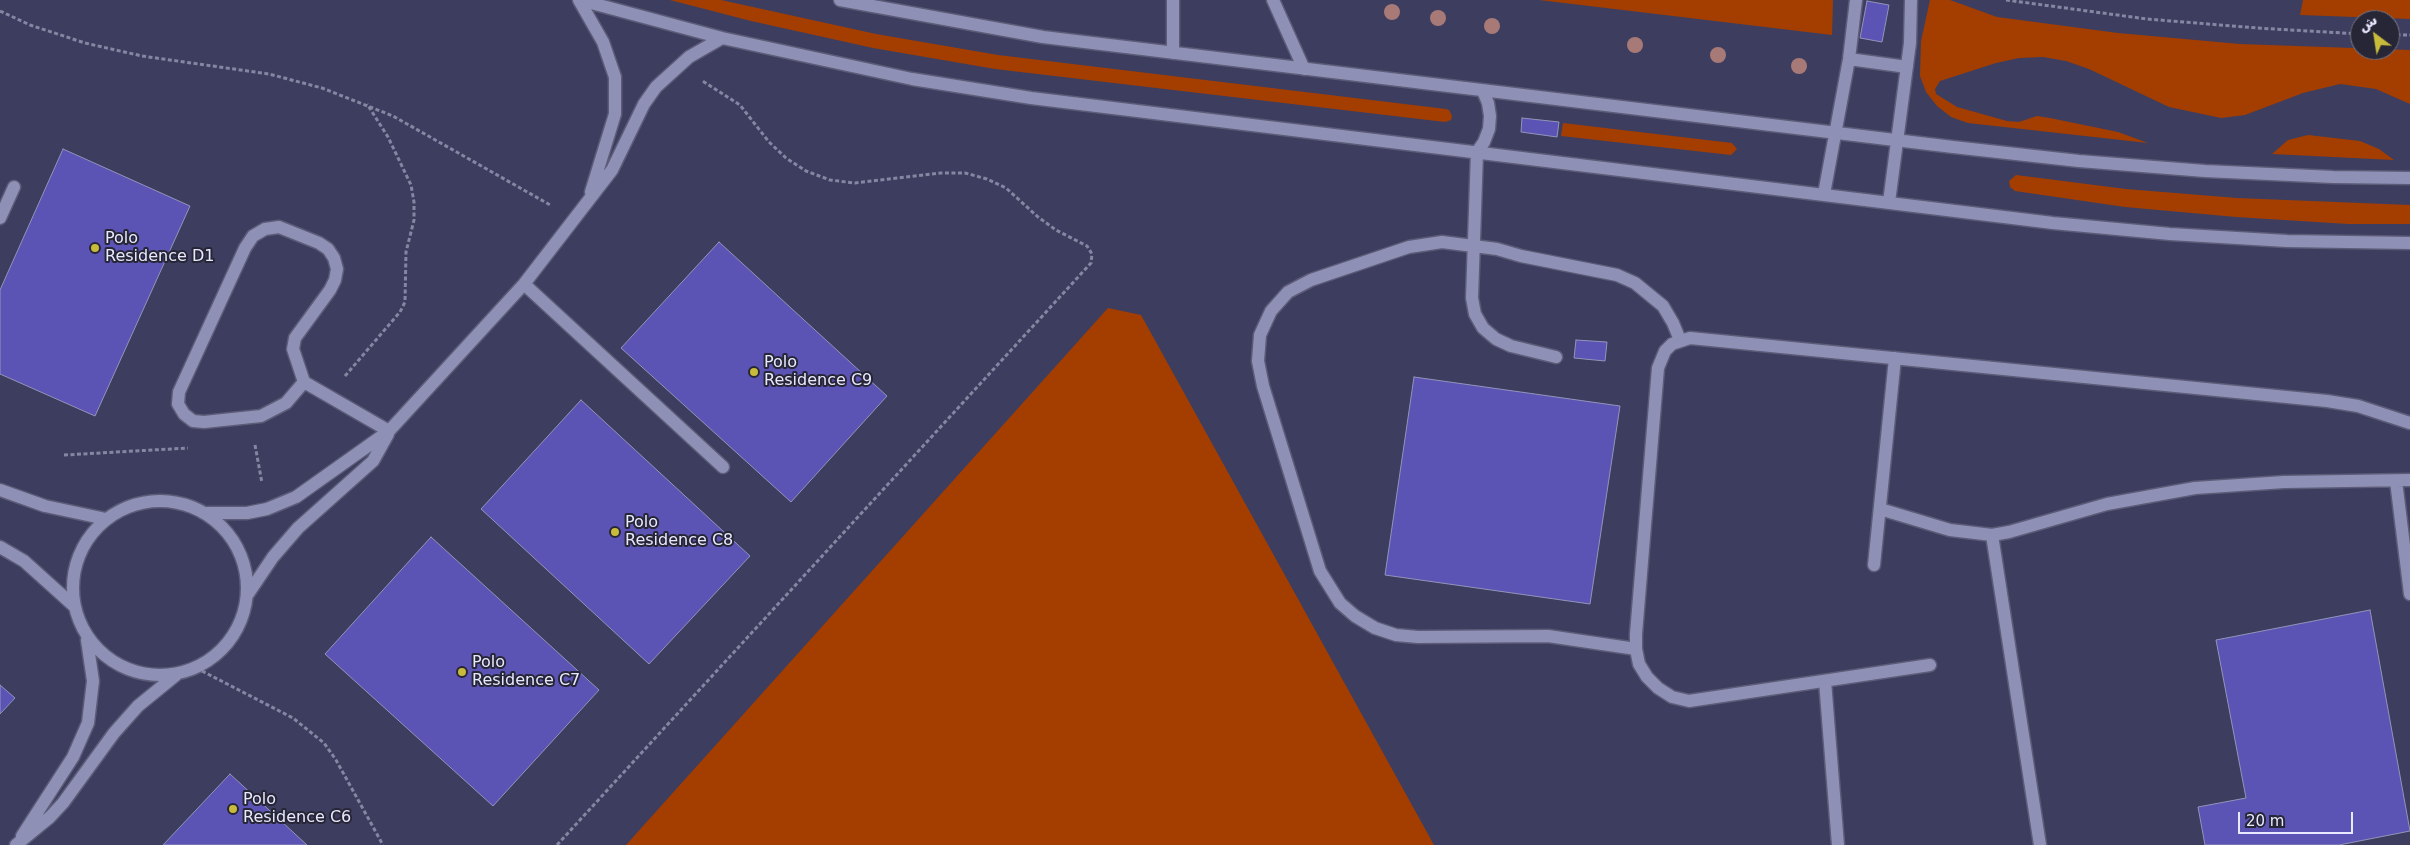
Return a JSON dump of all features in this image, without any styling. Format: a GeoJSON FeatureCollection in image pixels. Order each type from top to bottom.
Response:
{"type":"FeatureCollection","features":[{"type":"Feature","properties":{"kind":"street"},"geometry":{"type":"LineString","coordinates":[[580,0],[722,38],[912,79],[1031,98],[2053,223],[2170,234],[2287,241],[2410,243]]}},
{"type":"Feature","properties":{"kind":"street"},"geometry":{"type":"LineString","coordinates":[[580,0],[611,59],[616,86],[615,114],[590,196]]}},
{"type":"Feature","properties":{"kind":"street"},"geometry":{"type":"LineString","coordinates":[[840,0],[1043,37],[2078,162],[2205,171],[2332,177],[2410,178]]}},
{"type":"Feature","properties":{"kind":"street"},"geometry":{"type":"LineString","coordinates":[[1173,0],[1173,53]]}},
{"type":"Feature","properties":{"kind":"street"},"geometry":{"type":"LineString","coordinates":[[1273,0],[1304,69]]}},
{"type":"Feature","properties":{"kind":"street"},"geometry":{"type":"LineString","coordinates":[[1824,194],[1848,58],[1856,0]]}},
{"type":"Feature","properties":{"kind":"street"},"geometry":{"type":"LineString","coordinates":[[1889,202],[1906,68],[1911,0]]}},
{"type":"Feature","properties":{"kind":"street"},"geometry":{"type":"LineString","coordinates":[[206,513],[240,513],[267,509],[310,489],[390,431],[524,284],[590,196],[612,170],[644,104],[656,87],[676,67],[722,38]]}},
{"type":"Feature","properties":{"kind":"street"},"geometry":{"type":"LineString","coordinates":[[1848,58],[1906,68]]}},
{"type":"Feature","properties":{"kind":"street"},"geometry":{"type":"LineString","coordinates":[[1483,91],[1488,103],[1489,129],[1484,142],[1477,152],[1472,298],[1475,314],[1483,328],[1496,339],[1511,346],[1556,357]]}},
{"type":"Feature","properties":{"kind":"street"},"geometry":{"type":"LineString","coordinates":[[0,218],[14,187]]}},
{"type":"Feature","properties":{"kind":"street"},"geometry":{"type":"LineString","coordinates":[[304,382],[291,398],[274,411],[247,419],[192,421],[184,414],[178,404],[179,392],[245,248],[253,236],[265,229],[279,227],[293,230],[319,243],[328,249],[334,258],[337,269],[335,280],[295,338],[293,349],[304,382],[390,431]]}},
{"type":"Feature","properties":{"kind":"street"},"geometry":{"type":"LineString","coordinates":[[1636,650],[1548,636],[1418,637],[1396,635],[1374,628],[1340,604],[1320,571],[1263,386],[1258,361],[1260,335],[1271,311],[1288,292],[1311,280],[1376,256],[1409,247],[1442,242],[1474,244],[1617,275],[1635,283],[1663,306],[1674,322],[1680,340]]}},
{"type":"Feature","properties":{"kind":"street"},"geometry":{"type":"LineString","coordinates":[[524,284],[723,467]]}},
{"type":"Feature","properties":{"kind":"street"},"geometry":{"type":"LineString","coordinates":[[1930,665],[1689,701],[1672,697],[1647,678],[1639,664],[1636,650],[1658,368],[1665,351],[1680,340],[1690,338],[2327,402],[2358,406],[2410,423]]}},
{"type":"Feature","properties":{"kind":"street"},"geometry":{"type":"LineString","coordinates":[[1874,565],[1895,358]]}},
{"type":"Feature","properties":{"kind":"street"},"geometry":{"type":"LineString","coordinates":[[247,594],[273,557],[298,528],[373,461],[390,431]]}},
{"type":"Feature","properties":{"kind":"street"},"geometry":{"type":"LineString","coordinates":[[1880,510],[1950,530],[1992,535],[2029,527],[2107,504],[2195,488],[2284,482],[2410,480]]}},
{"type":"Feature","properties":{"kind":"street"},"geometry":{"type":"LineString","coordinates":[[2396,481],[2410,594]]}},
{"type":"Feature","properties":{"kind":"street"},"geometry":{"type":"LineString","coordinates":[[0,490],[45,506],[106,519]]}},
{"type":"Feature","properties":{"kind":"street"},"geometry":{"type":"LineString","coordinates":[[20,843],[73,758],[88,723],[93,681],[91,658],[86,635],[74,606],[72,586],[75,567],[81,549],[92,533],[106,519],[124,508],[144,501],[166,501],[187,504],[206,513],[222,525],[234,540],[247,575],[247,594],[244,612],[237,630],[226,646],[195,668],[162,675],[144,674],[127,669],[97,649],[86,635]]}},
{"type":"Feature","properties":{"kind":"street"},"geometry":{"type":"LineString","coordinates":[[1992,535],[2040,845]]}},
{"type":"Feature","properties":{"kind":"street"},"geometry":{"type":"LineString","coordinates":[[0,547],[24,561],[74,606]]}},
{"type":"Feature","properties":{"kind":"street"},"geometry":{"type":"LineString","coordinates":[[20,843],[63,803],[114,733],[138,706],[180,672]]}},
{"type":"Feature","properties":{"kind":"street"},"geometry":{"type":"LineString","coordinates":[[1825,681],[1838,845]]}},
{"type":"Feature","properties":{"kind":"path"},"geometry":{"type":"LineString","coordinates":[[2006,0],[2147,18],[2257,28],[2350,33]]}},
{"type":"Feature","properties":{"kind":"path"},"geometry":{"type":"LineString","coordinates":[[0,11],[30,25],[86,44],[142,56],[269,74],[340,94],[393,116],[574,219]]}},
{"type":"Feature","properties":{"kind":"path"},"geometry":{"type":"LineString","coordinates":[[557,845],[1091,263],[1092,254],[1087,246],[1062,234],[1038,217],[1006,188],[987,179],[965,173],[942,173],[855,184],[830,180],[806,171],[786,158],[769,142],[740,105],[727,95],[676,67]]}},
{"type":"Feature","properties":{"kind":"path"},"geometry":{"type":"LineString","coordinates":[[255,445],[267,509]]}},
{"type":"Feature","properties":{"kind":"path"},"geometry":{"type":"LineString","coordinates":[[195,668],[293,718],[324,743],[336,760],[382,845]]}},
{"type":"Feature","properties":{"kind":"shaded area"},"geometry":{"type":"Polygon","coordinates":[[[670,0],[721,0],[876,34],[998,55],[1446,109],[1449,110],[1452,116],[1451,120],[1445,122],[995,69],[873,48],[751,21],[670,0]]]}},
{"type":"Feature","properties":{"kind":"shaded area"},"geometry":{"type":"Polygon","coordinates":[[[1539,0],[1833,0],[1832,35],[1539,0]]]}},
{"type":"Feature","properties":{"kind":"shaded area"},"geometry":{"type":"Polygon","coordinates":[[[1930,0],[1950,0],[1997,17],[2118,33],[2240,44],[2350,48],[2350,60],[2400,60],[2400,50],[2410,50],[2410,104],[2376,89],[2340,84],[2303,93],[2245,115],[2221,118],[2169,107],[2089,69],[2066,61],[2043,57],[2019,58],[1996,63],[1940,81],[1935,89],[1936,94],[1957,107],[2007,121],[2019,122],[2037,116],[2050,118],[2118,132],[2148,143],[1968,123],[1951,117],[1937,106],[1926,92],[1920,76],[1921,41],[1930,0]]]}},
{"type":"Feature","properties":{"kind":"shaded area"},"geometry":{"type":"Polygon","coordinates":[[[2303,0],[2410,0],[2410,19],[2400,19],[2400,10],[2350,10],[2350,17],[2300,15],[2303,0]]]}},
{"type":"Feature","properties":{"kind":"shaded area"},"geometry":{"type":"Polygon","coordinates":[[[1563,123],[1732,143],[1737,149],[1731,155],[1561,136],[1563,123]]]}},
{"type":"Feature","properties":{"kind":"shaded area"},"geometry":{"type":"Polygon","coordinates":[[[2308,135],[2360,141],[2379,149],[2394,160],[2272,154],[2288,140],[2308,135]]]}},
{"type":"Feature","properties":{"kind":"shaded area"},"geometry":{"type":"Polygon","coordinates":[[[2016,175],[2126,189],[2237,198],[2410,205],[2410,224],[2348,224],[2236,217],[2125,207],[2015,191],[2010,187],[2009,181],[2016,175]]]}},
{"type":"Feature","properties":{"kind":"shaded area"},"geometry":{"type":"Polygon","coordinates":[[[1108,308],[1141,315],[1434,845],[626,845],[1108,308]]]}},
{"type":"Feature","properties":{"kind":"building"},"geometry":{"type":"Polygon","coordinates":[[[1867,1],[1889,5],[1882,42],[1860,38],[1867,1]]]}},
{"type":"Feature","properties":{"kind":"building"},"geometry":{"type":"Polygon","coordinates":[[[1522,118],[1559,122],[1557,137],[1521,132],[1522,118]]]}},
{"type":"Feature","properties":{"kind":"building","name":"Polo Residence D1"},"geometry":{"type":"Polygon","coordinates":[[[63,149],[190,206],[95,416],[0,374],[0,290],[63,149]]]}},
{"type":"Feature","properties":{"kind":"building","name":"Polo Residence C9"},"geometry":{"type":"Polygon","coordinates":[[[719,242],[887,396],[791,502],[621,348],[719,242]]]}},
{"type":"Feature","properties":{"kind":"building"},"geometry":{"type":"Polygon","coordinates":[[[1576,340],[1607,342],[1605,361],[1574,358],[1576,340]]]}},
{"type":"Feature","properties":{"kind":"building"},"geometry":{"type":"Polygon","coordinates":[[[1414,377],[1620,406],[1590,604],[1385,575],[1414,377]]]}},
{"type":"Feature","properties":{"kind":"building","name":"Polo Residence C8"},"geometry":{"type":"Polygon","coordinates":[[[581,400],[750,556],[649,664],[481,509],[581,400]]]}},
{"type":"Feature","properties":{"kind":"building","name":"Polo Residence C7"},"geometry":{"type":"Polygon","coordinates":[[[431,537],[599,690],[493,806],[325,654],[431,537]]]}},
{"type":"Feature","properties":{"kind":"building"},"geometry":{"type":"Polygon","coordinates":[[[2370,610],[2410,831],[2339,845],[2205,845],[2198,807],[2246,798],[2216,640],[2370,610]]]}},
{"type":"Feature","properties":{"kind":"building"},"geometry":{"type":"Polygon","coordinates":[[[0,685],[15,698],[0,714],[0,685]]]}},
{"type":"Feature","properties":{"kind":"building","name":"Polo Residence C6"},"geometry":{"type":"Polygon","coordinates":[[[230,774],[307,845],[163,845],[230,774]]]}},
{"type":"Feature","properties":{"kind":"place","name":"Polo Residence D1"},"geometry":{"type":"Point","coordinates":[95,248]}},
{"type":"Feature","properties":{"kind":"place","name":"Polo Residence C9"},"geometry":{"type":"Point","coordinates":[754,372]}},
{"type":"Feature","properties":{"kind":"place","name":"Polo Residence C8"},"geometry":{"type":"Point","coordinates":[615,532]}},
{"type":"Feature","properties":{"kind":"place","name":"Polo Residence C7"},"geometry":{"type":"Point","coordinates":[462,672]}},
{"type":"Feature","properties":{"kind":"place","name":"Polo Residence C6"},"geometry":{"type":"Point","coordinates":[233,809]}}]}
